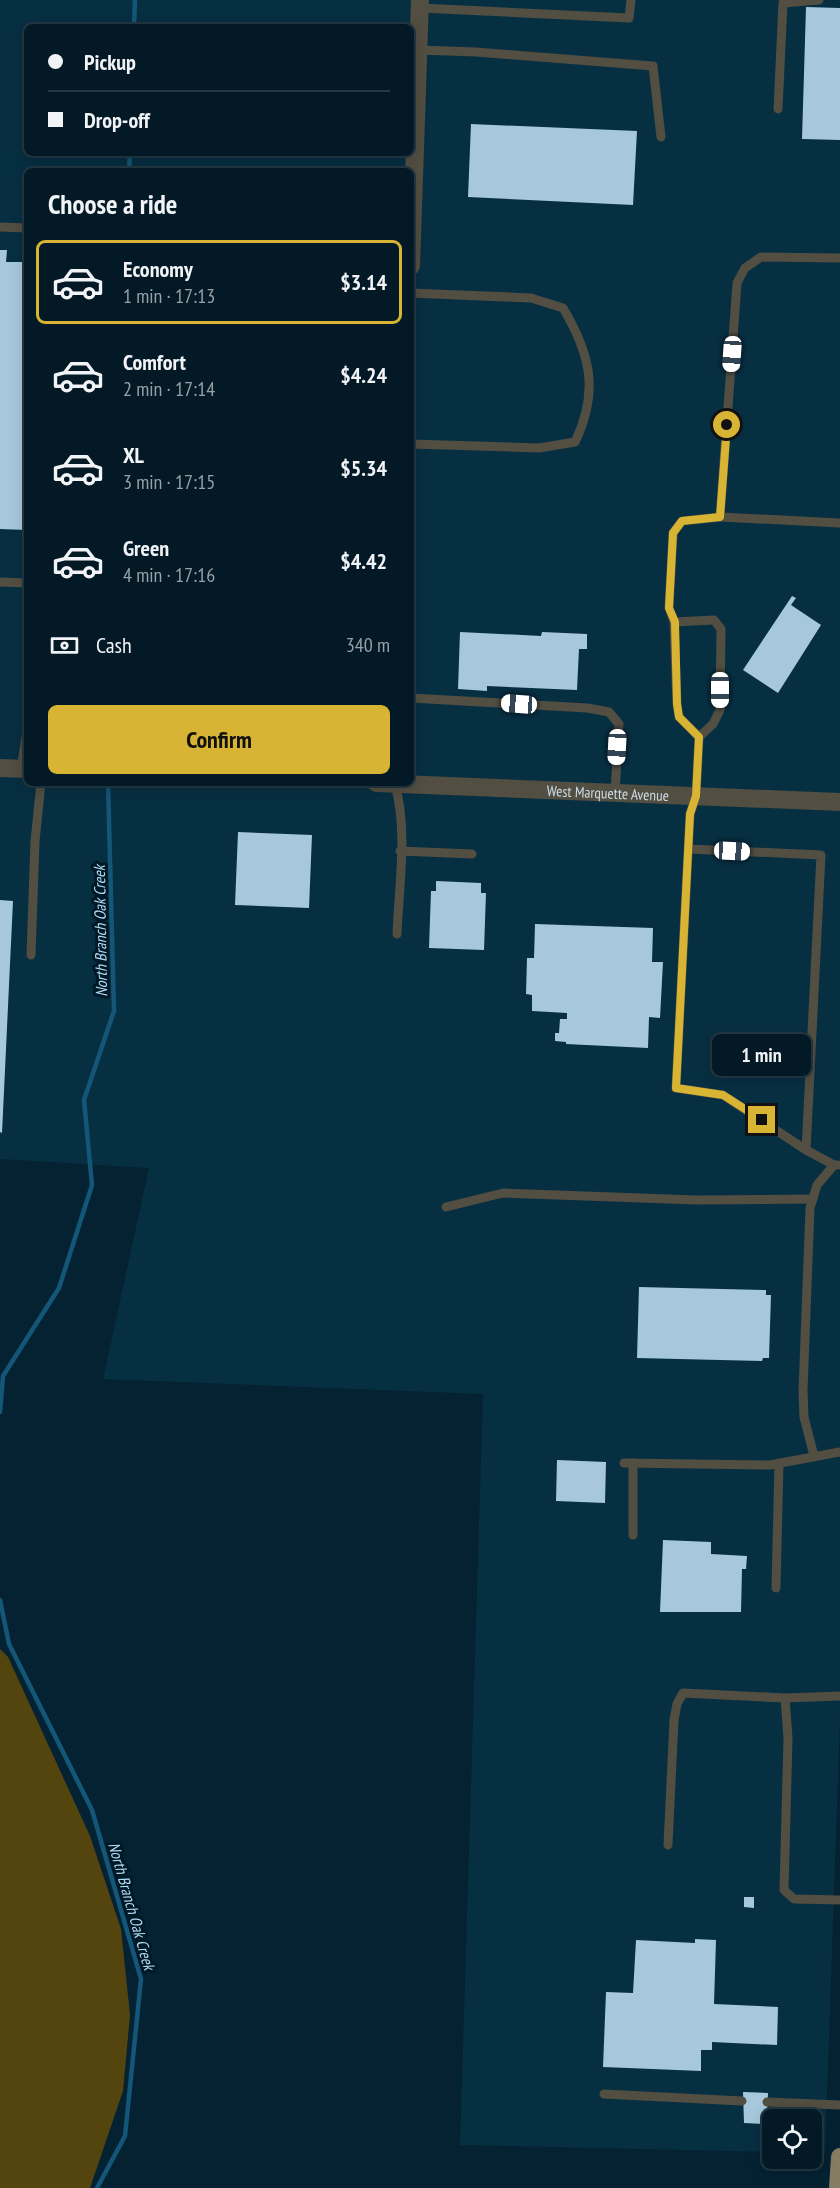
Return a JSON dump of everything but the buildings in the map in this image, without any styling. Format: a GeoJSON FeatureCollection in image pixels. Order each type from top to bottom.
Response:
{"type":"FeatureCollection","features":[{"type":"Feature","properties":{"kind":"main road"},"geometry":{"type":"LineString","coordinates":[[838,2188],[840,2157]]}},
{"type":"Feature","properties":{"kind":"street"},"geometry":{"type":"LineString","coordinates":[[414,131],[420,4]]}},
{"type":"Feature","properties":{"kind":"street"},"geometry":{"type":"LineString","coordinates":[[0,768],[24,769]]}},
{"type":"Feature","properties":{"kind":"street","name":"West Marquette Avenue"},"geometry":{"type":"LineString","coordinates":[[414,784],[840,802]]}},
{"type":"Feature","properties":{"kind":"lane"},"geometry":{"type":"LineString","coordinates":[[420,4],[629,18],[631,0]]}},
{"type":"Feature","properties":{"kind":"lane"},"geometry":{"type":"LineString","coordinates":[[778,110],[783,3],[819,0]]}},
{"type":"Feature","properties":{"kind":"lane"},"geometry":{"type":"LineString","coordinates":[[419,50],[476,52],[653,66],[661,137]]}},
{"type":"Feature","properties":{"kind":"lane"},"geometry":{"type":"LineString","coordinates":[[0,227],[24,228]]}},
{"type":"Feature","properties":{"kind":"lane"},"geometry":{"type":"LineString","coordinates":[[720,517],[737,283],[745,268],[761,257],[840,258]]}},
{"type":"Feature","properties":{"kind":"lane"},"geometry":{"type":"LineString","coordinates":[[414,293],[531,298],[563,308],[581,339],[591,384],[587,417],[575,442],[539,448],[414,444]]}},
{"type":"Feature","properties":{"kind":"lane"},"geometry":{"type":"LineString","coordinates":[[699,737],[679,717],[675,622],[669,608],[673,533],[682,521],[720,517],[840,523]]}},
{"type":"Feature","properties":{"kind":"lane"},"geometry":{"type":"LineString","coordinates":[[0,582],[24,583]]}},
{"type":"Feature","properties":{"kind":"lane"},"geometry":{"type":"LineString","coordinates":[[675,622],[714,620],[721,629],[720,710],[713,724],[699,737],[696,796],[690,814],[676,1088],[723,1095],[806,1150],[837,1165],[817,1185],[810,1208],[803,1391],[804,1417],[814,1456]]}},
{"type":"Feature","properties":{"kind":"lane"},"geometry":{"type":"LineString","coordinates":[[414,698],[587,708],[609,712],[619,724],[615,793]]}},
{"type":"Feature","properties":{"kind":"lane"},"geometry":{"type":"LineString","coordinates":[[31,955],[35,841],[41,786]]}},
{"type":"Feature","properties":{"kind":"lane"},"geometry":{"type":"LineString","coordinates":[[396,786],[400,802],[397,934]]}},
{"type":"Feature","properties":{"kind":"lane"},"geometry":{"type":"LineString","coordinates":[[689,849],[821,855],[806,1150]]}},
{"type":"Feature","properties":{"kind":"lane"},"geometry":{"type":"LineString","coordinates":[[400,851],[472,854]]}},
{"type":"Feature","properties":{"kind":"lane"},"geometry":{"type":"LineString","coordinates":[[446,1207],[503,1193],[696,1200],[813,1199]]}},
{"type":"Feature","properties":{"kind":"lane"},"geometry":{"type":"LineString","coordinates":[[633,1535],[629,1463],[779,1463],[840,1452]]}},
{"type":"Feature","properties":{"kind":"lane"},"geometry":{"type":"LineString","coordinates":[[776,1588],[779,1463]]}},
{"type":"Feature","properties":{"kind":"lane"},"geometry":{"type":"LineString","coordinates":[[668,1845],[674,1720],[677,1704],[684,1693],[785,1698],[840,1696]]}},
{"type":"Feature","properties":{"kind":"lane"},"geometry":{"type":"LineString","coordinates":[[785,1698],[788,1738],[784,1890],[794,1899],[840,1900]]}},
{"type":"Feature","properties":{"kind":"lane"},"geometry":{"type":"LineString","coordinates":[[604,2094],[742,2101]]}},
{"type":"Feature","properties":{"kind":"lane"},"geometry":{"type":"LineString","coordinates":[[767,2102],[840,2105]]}},
{"type":"Feature","properties":{"kind":"shaded area"},"geometry":{"type":"Polygon","coordinates":[[[0,0],[840,0],[840,1719],[825,2153],[822,2153],[822,2109],[762,2109],[762,2152],[460,2145],[483,1394],[103,1379],[149,1168],[0,1159],[0,0]]]}},
{"type":"Feature","properties":{"kind":"shaded area"},"geometry":{"type":"Polygon","coordinates":[[[0,1649],[8,1657],[90,1836],[121,1929],[130,2015],[123,2091],[90,2188],[0,2188],[0,1649]]]}},
{"type":"Feature","properties":{"kind":"waterway","name":"North Branch Oak Creek"},"geometry":{"type":"LineString","coordinates":[[134,24],[135,0]]}},
{"type":"Feature","properties":{"kind":"waterway","name":"North Branch Oak Creek"},"geometry":{"type":"LineString","coordinates":[[129,168],[130,156]]}},
{"type":"Feature","properties":{"kind":"waterway","name":"North Branch Oak Creek"},"geometry":{"type":"LineString","coordinates":[[0,1412],[3,1376],[59,1288],[92,1185],[84,1100],[114,1011],[108,786]]}},
{"type":"Feature","properties":{"kind":"waterway","name":"North Branch Oak Creek"},"geometry":{"type":"LineString","coordinates":[[0,1600],[9,1644],[92,1810],[141,1979],[125,2136],[97,2188]]}},
{"type":"Feature","properties":{"kind":"route"},"geometry":{"type":"LineString","coordinates":[[727,425],[720,517],[682,521],[673,533],[669,608],[675,622],[677,704],[679,717],[699,737],[696,796],[690,814],[676,1088],[723,1095],[762,1120]]}}]}
